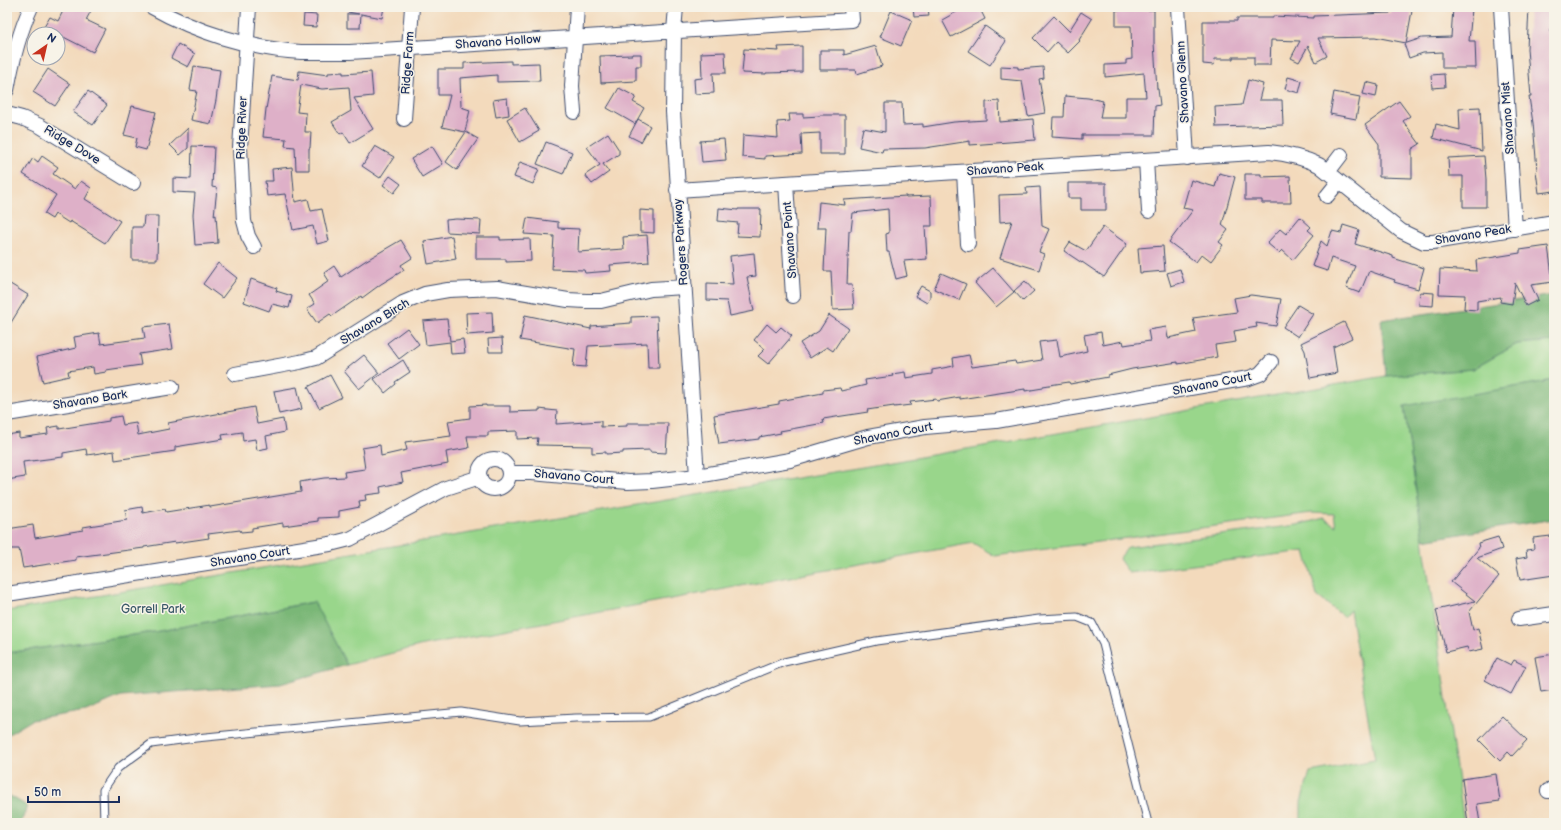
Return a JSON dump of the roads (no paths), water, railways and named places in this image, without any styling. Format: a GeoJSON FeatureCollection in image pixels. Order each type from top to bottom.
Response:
{"type":"FeatureCollection","features":[{"type":"Feature","properties":{"kind":"street"},"geometry":{"type":"LineString","coordinates":[[7,90],[17,45],[31,7]]}},
{"type":"Feature","properties":{"kind":"street","name":"Shavano Hollow"},"geometry":{"type":"LineString","coordinates":[[152,7],[191,26],[227,38],[300,52],[350,52],[674,31],[852,13]]}},
{"type":"Feature","properties":{"kind":"street","name":"Ridge River"},"geometry":{"type":"LineString","coordinates":[[249,7],[240,148],[244,221],[248,236],[254,247]]}},
{"type":"Feature","properties":{"kind":"street","name":"Ridge Farm"},"geometry":{"type":"LineString","coordinates":[[404,119],[412,7]]}},
{"type":"Feature","properties":{"kind":"street"},"geometry":{"type":"LineString","coordinates":[[574,112],[572,86],[577,7]]}},
{"type":"Feature","properties":{"kind":"street","name":"Rogers Parkway"},"geometry":{"type":"LineString","coordinates":[[676,7],[674,31],[673,112],[697,476]]}},
{"type":"Feature","properties":{"kind":"street","name":"Shavano Glenn"},"geometry":{"type":"LineString","coordinates":[[1178,7],[1187,158]]}},
{"type":"Feature","properties":{"kind":"street","name":"Shavano Mist"},"geometry":{"type":"LineString","coordinates":[[1500,7],[1515,229]]}},
{"type":"Feature","properties":{"kind":"street","name":"Ridge Dove"},"geometry":{"type":"LineString","coordinates":[[7,114],[22,118],[40,126],[133,183]]}},
{"type":"Feature","properties":{"kind":"street","name":"Shavano Peak"},"geometry":{"type":"LineString","coordinates":[[677,190],[1269,152],[1304,158],[1333,176],[1401,231],[1424,242],[1433,242],[1554,222]]}},
{"type":"Feature","properties":{"kind":"street"},"geometry":{"type":"LineString","coordinates":[[1326,196],[1341,155]]}},
{"type":"Feature","properties":{"kind":"street"},"geometry":{"type":"LineString","coordinates":[[1146,160],[1149,211]]}},
{"type":"Feature","properties":{"kind":"street"},"geometry":{"type":"LineString","coordinates":[[964,172],[968,244]]}},
{"type":"Feature","properties":{"kind":"street","name":"Shavano Point"},"geometry":{"type":"LineString","coordinates":[[786,183],[793,296]]}},
{"type":"Feature","properties":{"kind":"street","name":"Shavano Birch"},"geometry":{"type":"LineString","coordinates":[[235,374],[316,358],[403,303],[425,294],[448,290],[498,288],[568,300],[601,301],[651,289],[685,287]]}},
{"type":"Feature","properties":{"kind":"street","name":"Shavano Court"},"geometry":{"type":"LineString","coordinates":[[509,473],[532,473],[628,482],[697,476],[790,460],[868,437],[925,426],[996,421],[1249,378],[1260,374],[1271,362]]}},
{"type":"Feature","properties":{"kind":"street","name":"Shavano Bark"},"geometry":{"type":"LineString","coordinates":[[7,414],[172,387]]}},
{"type":"Feature","properties":{"kind":"street"},"geometry":{"type":"LineString","coordinates":[[489,460],[500,460],[505,463],[509,473],[506,483],[497,489],[486,486],[480,478],[481,467],[489,460]]}},
{"type":"Feature","properties":{"kind":"street","name":"Shavano Court"},"geometry":{"type":"LineString","coordinates":[[7,594],[330,544],[350,539],[446,488],[480,478]]}},
{"type":"Feature","properties":{"kind":"street"},"geometry":{"type":"LineString","coordinates":[[1519,619],[1554,614]]}},
{"type":"Feature","properties":{"kind":"lane"},"geometry":{"type":"LineString","coordinates":[[104,823],[103,790],[118,768],[151,744],[196,738],[461,712],[520,721],[576,718],[649,718],[792,660],[876,641],[1039,619],[1077,617],[1092,623],[1103,644],[1148,823]]}},
{"type":"Feature","properties":{"kind":"park label","name":"Gorrell Park"},"geometry":{"type":"Point","coordinates":[153,609]}}]}
